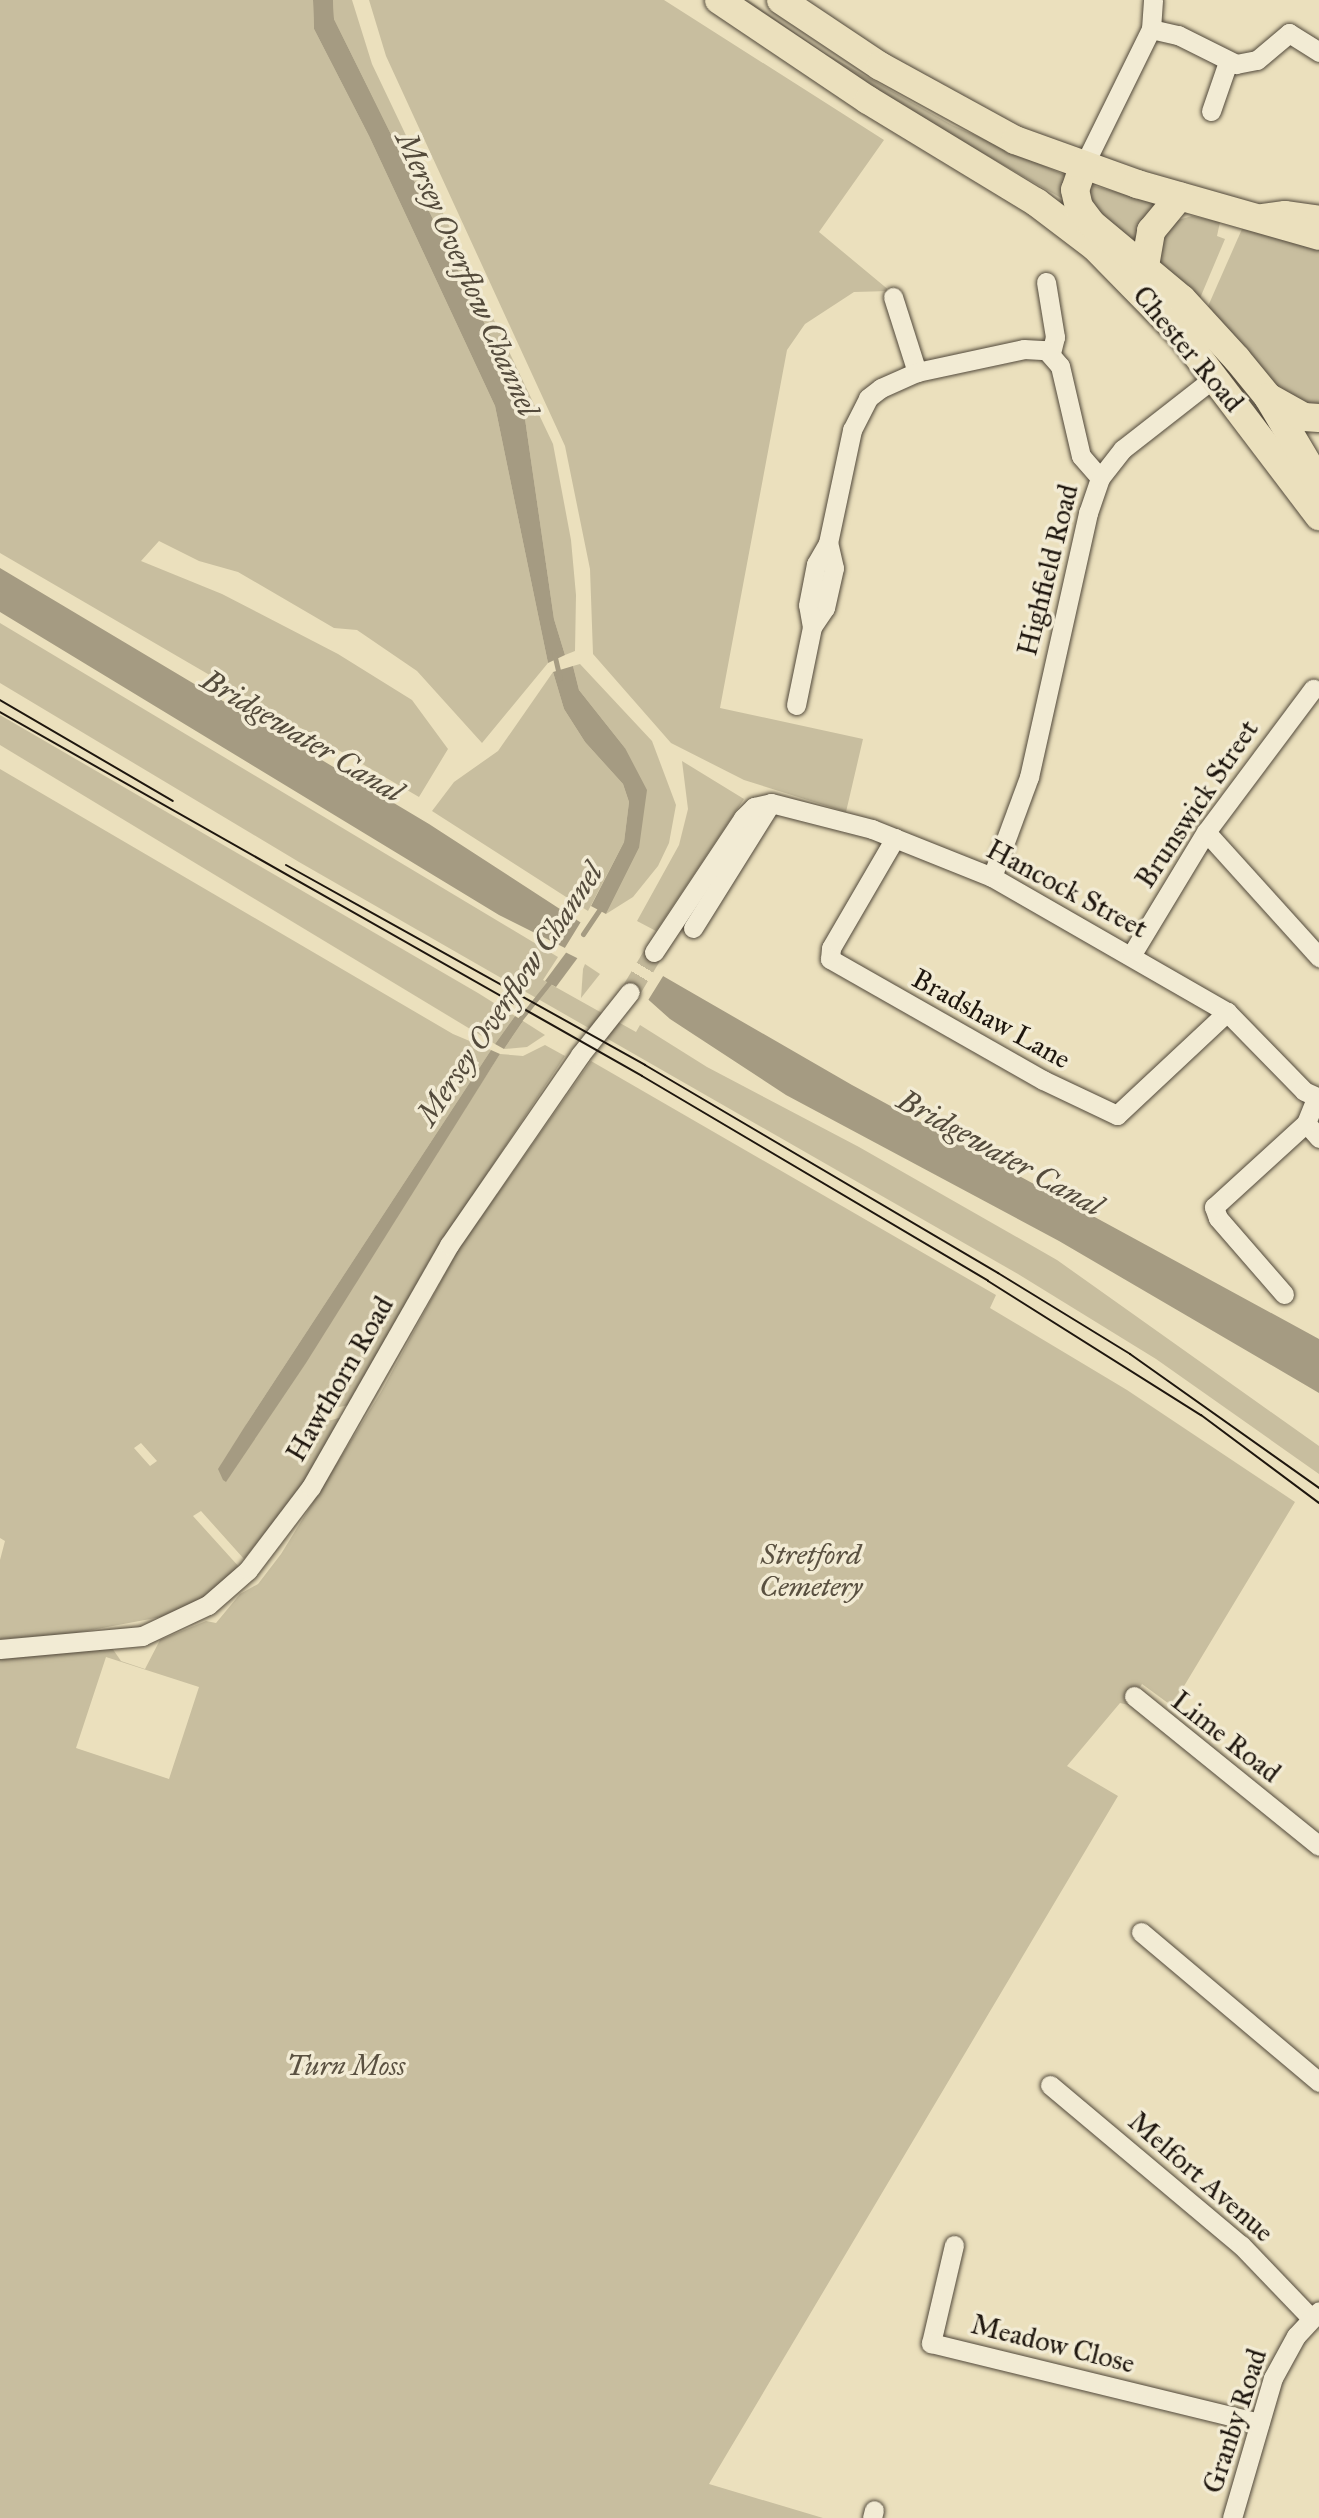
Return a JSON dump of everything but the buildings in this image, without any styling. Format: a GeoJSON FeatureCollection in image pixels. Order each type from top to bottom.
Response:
{"type":"FeatureCollection","features":[{"type":"Feature","properties":{"kind":"highway","name":"Chester Road"},"geometry":{"type":"LineString","coordinates":[[719,0],[856,93],[1036,202],[1095,247],[1150,299],[1319,516]]}},
{"type":"Feature","properties":{"kind":"highway"},"geometry":{"type":"LineString","coordinates":[[781,0],[880,66],[1015,140],[1083,167],[1319,236]]}},
{"type":"Feature","properties":{"kind":"highway","name":"Chester Road"},"geometry":{"type":"LineString","coordinates":[[1083,167],[1075,190],[1079,207],[1092,224],[1144,266],[1196,314],[1268,397],[1319,483]]}},
{"type":"Feature","properties":{"kind":"highway","name":"Chester Road"},"geometry":{"type":"LineString","coordinates":[[1144,266],[1151,231],[1180,196]]}},
{"type":"Feature","properties":{"kind":"highway","name":"Chester Road"},"geometry":{"type":"LineString","coordinates":[[1036,202],[1092,224]]}},
{"type":"Feature","properties":{"kind":"highway","name":"Chester Road"},"geometry":{"type":"LineString","coordinates":[[1268,397],[1304,417],[1319,418]]}},
{"type":"Feature","properties":{"kind":"main road"},"geometry":{"type":"LineString","coordinates":[[1255,217],[1285,213],[1319,218]]}},
{"type":"Feature","properties":{"kind":"street"},"geometry":{"type":"LineString","coordinates":[[1083,167],[1151,29],[1153,0]]}},
{"type":"Feature","properties":{"kind":"street"},"geometry":{"type":"LineString","coordinates":[[1151,29],[1178,35],[1228,62],[1247,65],[1289,33],[1319,52]]}},
{"type":"Feature","properties":{"kind":"street"},"geometry":{"type":"LineString","coordinates":[[1211,111],[1228,62]]}},
{"type":"Feature","properties":{"kind":"street","name":"Highfield Road"},"geometry":{"type":"LineString","coordinates":[[992,877],[1029,777],[1088,513],[1100,478],[1081,456],[1060,366],[1051,353],[1055,337],[1046,282]]}},
{"type":"Feature","properties":{"kind":"street"},"geometry":{"type":"LineString","coordinates":[[893,297],[917,372]]}},
{"type":"Feature","properties":{"kind":"street"},"geometry":{"type":"LineString","coordinates":[[796,705],[812,627],[808,605],[816,565],[828,543],[859,413],[881,388],[917,372],[1024,349],[1051,353]]}},
{"type":"Feature","properties":{"kind":"street"},"geometry":{"type":"LineString","coordinates":[[1100,478],[1123,449],[1214,378]]}},
{"type":"Feature","properties":{"kind":"street","name":"Brunswick Street"},"geometry":{"type":"LineString","coordinates":[[1132,954],[1206,832],[1313,689]]}},
{"type":"Feature","properties":{"kind":"street"},"geometry":{"type":"LineString","coordinates":[[693,928],[762,805]]}},
{"type":"Feature","properties":{"kind":"street"},"geometry":{"type":"LineString","coordinates":[[654,952],[762,805]]}},
{"type":"Feature","properties":{"kind":"street","name":"Hancock Street"},"geometry":{"type":"LineString","coordinates":[[762,805],[895,838],[992,877],[1132,954],[1227,1012],[1317,1098]]}},
{"type":"Feature","properties":{"kind":"street"},"geometry":{"type":"LineString","coordinates":[[1206,832],[1319,957]]}},
{"type":"Feature","properties":{"kind":"street","name":"Bradshaw Lane"},"geometry":{"type":"LineString","coordinates":[[895,838],[831,948],[830,959],[1054,1086],[1117,1115],[1227,1012]]}},
{"type":"Feature","properties":{"kind":"street","name":"Hawthorn Road"},"geometry":{"type":"LineString","coordinates":[[0,1648],[142,1636],[208,1605],[248,1570],[311,1487],[449,1245],[491,1181],[629,992]]}},
{"type":"Feature","properties":{"kind":"street"},"geometry":{"type":"LineString","coordinates":[[1284,1294],[1218,1218],[1214,1207],[1312,1130],[1317,1098]]}},
{"type":"Feature","properties":{"kind":"street","name":"Lime Road"},"geometry":{"type":"LineString","coordinates":[[1134,1696],[1319,1846]]}},
{"type":"Feature","properties":{"kind":"street"},"geometry":{"type":"LineString","coordinates":[[1141,1932],[1319,2082]]}},
{"type":"Feature","properties":{"kind":"street","name":"Melfort Avenue"},"geometry":{"type":"LineString","coordinates":[[1050,2085],[1241,2245],[1315,2314]]}},
{"type":"Feature","properties":{"kind":"street","name":"Meadow Close"},"geometry":{"type":"LineString","coordinates":[[954,2245],[931,2343],[1259,2423]]}},
{"type":"Feature","properties":{"kind":"street","name":"Granby Road"},"geometry":{"type":"LineString","coordinates":[[1232,2518],[1259,2423],[1282,2356],[1315,2314]]}},
{"type":"Feature","properties":{"kind":"green space"},"geometry":{"type":"Polygon","coordinates":[[[0,0],[313,0],[314,29],[369,136],[495,406],[548,663],[482,743],[417,671],[357,630],[334,628],[238,572],[199,561],[159,541],[141,561],[222,594],[338,654],[412,700],[448,749],[419,797],[0,553],[0,0]]]}},
{"type":"Feature","properties":{"kind":"green space"},"geometry":{"type":"Polygon","coordinates":[[[333,0],[352,0],[372,64],[553,444],[571,540],[576,595],[575,651],[565,655],[554,619],[524,412],[515,385],[334,19],[333,0]]]}},
{"type":"Feature","properties":{"kind":"green space"},"geometry":{"type":"Polygon","coordinates":[[[369,0],[664,0],[884,140],[819,232],[890,291],[854,292],[805,324],[787,350],[720,708],[863,739],[846,812],[744,780],[671,743],[593,654],[590,569],[565,446],[386,56],[369,0]]]}},
{"type":"Feature","properties":{"kind":"green space"},"geometry":{"type":"Polygon","coordinates":[[[738,0],[748,0],[823,52],[952,125],[1067,176],[1063,199],[877,93],[738,0]]]}},
{"type":"Feature","properties":{"kind":"green space"},"geometry":{"type":"Polygon","coordinates":[[[1084,183],[1156,203],[1133,245],[1087,206],[1084,183]]]}},
{"type":"Feature","properties":{"kind":"green space"},"geometry":{"type":"Polygon","coordinates":[[[1192,216],[1220,222],[1217,236],[1225,239],[1198,303],[1166,275],[1157,259],[1159,244],[1178,220],[1192,216]]]}},
{"type":"Feature","properties":{"kind":"green space"},"geometry":{"type":"Polygon","coordinates":[[[1242,229],[1319,245],[1319,409],[1292,403],[1205,313],[1242,229]]]}},
{"type":"Feature","properties":{"kind":"green space"},"geometry":{"type":"Polygon","coordinates":[[[0,623],[558,957],[543,980],[636,1032],[640,1025],[707,1067],[859,1147],[1057,1260],[1319,1446],[1319,1474],[1156,1359],[1018,1274],[299,862],[0,683],[0,623]]]}},
{"type":"Feature","properties":{"kind":"green space"},"geometry":{"type":"Polygon","coordinates":[[[580,664],[652,741],[676,805],[669,843],[658,866],[633,897],[606,914],[639,848],[625,748],[579,690],[573,666],[580,664]]]}},
{"type":"Feature","properties":{"kind":"green space"},"geometry":{"type":"Polygon","coordinates":[[[553,672],[564,709],[585,742],[623,784],[629,802],[624,842],[588,911],[432,811],[454,782],[498,751],[553,672]]]}},
{"type":"Feature","properties":{"kind":"green space"},"geometry":{"type":"Polygon","coordinates":[[[0,715],[515,1016],[495,1044],[0,745],[0,715]]]}},
{"type":"Feature","properties":{"kind":"green space"},"geometry":{"type":"Polygon","coordinates":[[[682,761],[744,799],[656,931],[637,921],[679,845],[688,809],[682,761]]]}},
{"type":"Feature","properties":{"kind":"green space"},"geometry":{"type":"Polygon","coordinates":[[[0,769],[453,1034],[491,1050],[247,1423],[226,1481],[500,1054],[523,1056],[545,1045],[565,1056],[429,1261],[349,1405],[315,1412],[304,1428],[342,1417],[298,1492],[244,1559],[201,1511],[193,1516],[240,1568],[201,1599],[161,1617],[70,1634],[0,1639],[0,1560],[5,1541],[0,1538],[0,769]],[[141,1443],[134,1448],[150,1466],[157,1461],[141,1443]]]}},
{"type":"Feature","properties":{"kind":"green space"},"geometry":{"type":"Polygon","coordinates":[[[585,964],[600,974],[581,998],[583,969],[585,964]]]}},
{"type":"Feature","properties":{"kind":"green space"},"geometry":{"type":"Polygon","coordinates":[[[523,1021],[545,1035],[527,1047],[504,1049],[523,1021]]]}},
{"type":"Feature","properties":{"kind":"green space"},"geometry":{"type":"Polygon","coordinates":[[[591,1061],[996,1295],[990,1308],[1127,1390],[1295,1502],[1172,1706],[1142,1684],[1129,1705],[1120,1703],[1067,1766],[1118,1796],[709,2484],[823,2518],[0,2518],[0,1654],[110,1645],[121,1661],[145,1669],[160,1640],[206,1621],[216,1623],[240,1594],[258,1584],[281,1554],[381,1392],[458,1250],[591,1061]],[[106,1657],[76,1748],[169,1779],[199,1687],[106,1657]]]}},
{"type":"Feature","properties":{"kind":"shaded area"},"geometry":{"type":"Polygon","coordinates":[[[313,0],[333,0],[334,19],[515,385],[524,412],[554,619],[565,655],[548,663],[495,406],[369,136],[314,29],[313,0]]]}},
{"type":"Feature","properties":{"kind":"shaded area"},"geometry":{"type":"Polygon","coordinates":[[[0,568],[429,824],[663,976],[852,1085],[1319,1339],[1319,1393],[1059,1241],[786,1095],[670,1019],[623,977],[499,915],[0,612],[0,568]]]}},
{"type":"Feature","properties":{"kind":"shaded area"},"geometry":{"type":"Polygon","coordinates":[[[573,666],[579,690],[625,748],[647,790],[639,848],[606,914],[591,906],[624,842],[629,802],[623,784],[585,742],[564,709],[553,672],[573,666]]]}},
{"type":"Feature","properties":{"kind":"shaded area"},"geometry":{"type":"Polygon","coordinates":[[[568,950],[579,956],[556,987],[545,981],[568,950]]]}},
{"type":"Feature","properties":{"kind":"shaded area"},"geometry":{"type":"Polygon","coordinates":[[[515,1016],[523,1021],[504,1049],[495,1044],[515,1016]]]}},
{"type":"Feature","properties":{"kind":"shaded area"},"geometry":{"type":"Polygon","coordinates":[[[491,1050],[500,1054],[306,1363],[226,1482],[218,1469],[491,1050]]]}},
{"type":"Feature","properties":{"kind":"pier"},"geometry":{"type":"Polygon","coordinates":[[[582,920],[665,973],[647,1002],[621,980],[563,951],[582,920]]]}},
{"type":"Feature","properties":{"kind":"waterway","name":"Mersey Overflow Channel"},"geometry":{"type":"LineString","coordinates":[[554,653],[560,678]]}},
{"type":"Feature","properties":{"kind":"waterway","name":"Mersey Overflow Channel"},"geometry":{"type":"LineString","coordinates":[[583,934],[603,904]]}},
{"type":"Feature","properties":{"kind":"waterway","name":"Mersey Overflow Channel"},"geometry":{"type":"LineString","coordinates":[[516,1024],[552,979]]}},
{"type":"Feature","properties":{"kind":"tunnel"},"geometry":{"type":"LineString","coordinates":[[630,992],[654,952]]}},
{"type":"Feature","properties":{"kind":"tram line"},"geometry":{"type":"LineString","coordinates":[[0,700],[173,801]]}},
{"type":"Feature","properties":{"kind":"tram line"},"geometry":{"type":"LineString","coordinates":[[0,712],[642,1076],[988,1281],[1201,1415],[1319,1503]]}},
{"type":"Feature","properties":{"kind":"tram line"},"geometry":{"type":"LineString","coordinates":[[286,865],[645,1065],[998,1273],[1130,1354],[1319,1488]]}},
{"type":"Feature","properties":{"kind":"water label","name":"Bridgewater Canal"},"geometry":{"type":"Point","coordinates":[302,736]}},
{"type":"Feature","properties":{"kind":"water label","name":"Bridgewater Canal"},"geometry":{"type":"Point","coordinates":[1000,1153]}},
{"type":"Feature","properties":{"kind":"park label","name":"Stretford Cemetery"},"geometry":{"type":"Point","coordinates":[811,1571]}},
{"type":"Feature","properties":{"kind":"park label","name":"Turn Moss"},"geometry":{"type":"Point","coordinates":[346,2066]}}]}
